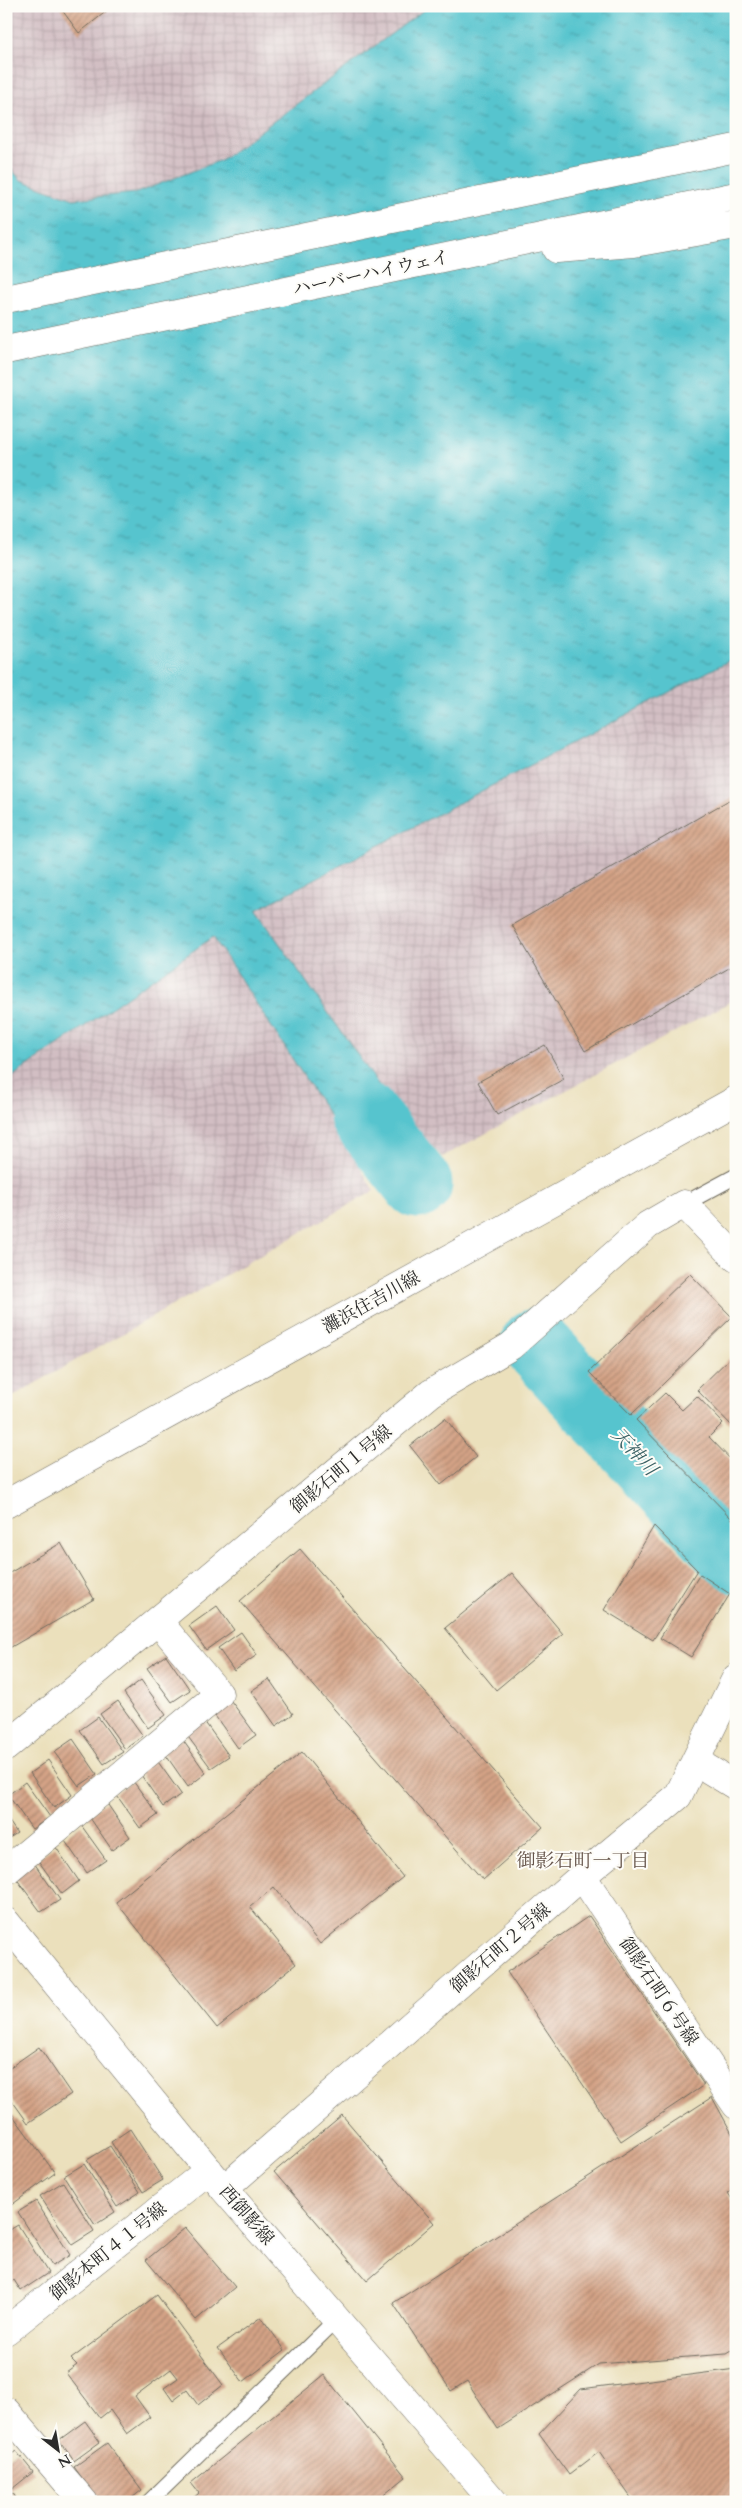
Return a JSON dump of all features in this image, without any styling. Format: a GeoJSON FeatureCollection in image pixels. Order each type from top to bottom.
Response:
{"type":"FeatureCollection","features":[{"type":"Feature","properties":{"kind":"street"},"geometry":{"type":"LineString","coordinates":[[429,212],[736,131]]}},
{"type":"Feature","properties":{"kind":"street"},"geometry":{"type":"LineString","coordinates":[[6,299],[736,148]]}},
{"type":"Feature","properties":{"kind":"street","name":"ハーバーハイウェイ"},"geometry":{"type":"LineString","coordinates":[[6,350],[736,196]]}},
{"type":"Feature","properties":{"kind":"street"},"geometry":{"type":"LineString","coordinates":[[436,260],[634,243],[736,225]]}},
{"type":"Feature","properties":{"kind":"street","name":"灘浜住吉川線"},"geometry":{"type":"LineString","coordinates":[[6,1504],[736,1100]]}},
{"type":"Feature","properties":{"kind":"street"},"geometry":{"type":"LineString","coordinates":[[684,1204],[736,1258]]}},
{"type":"Feature","properties":{"kind":"street","name":"御影石町１号線"},"geometry":{"type":"LineString","coordinates":[[6,1747],[432,1393],[511,1346],[648,1225],[684,1204]]}},
{"type":"Feature","properties":{"kind":"street"},"geometry":{"type":"LineString","coordinates":[[6,1872],[219,1694],[158,1621]]}},
{"type":"Feature","properties":{"kind":"street","name":"御影石町２号線"},"geometry":{"type":"LineString","coordinates":[[217,2180],[678,1796],[736,1678]]}},
{"type":"Feature","properties":{"kind":"street"},"geometry":{"type":"LineString","coordinates":[[695,1762],[736,1786]]}},
{"type":"Feature","properties":{"kind":"street","name":"御影石町６号線"},"geometry":{"type":"LineString","coordinates":[[582,1876],[736,2105]]}},
{"type":"Feature","properties":{"kind":"street","name":"西御影線"},"geometry":{"type":"LineString","coordinates":[[6,1922],[217,2180],[494,2502]]}},
{"type":"Feature","properties":{"kind":"street","name":"御影本町４１号線"},"geometry":{"type":"LineString","coordinates":[[9,2324],[217,2180]]}},
{"type":"Feature","properties":{"kind":"street"},"geometry":{"type":"LineString","coordinates":[[6,2411],[84,2502]]}},
{"type":"Feature","properties":{"kind":"lane"},"geometry":{"type":"LineString","coordinates":[[684,1204],[736,1176]]}},
{"type":"Feature","properties":{"kind":"lane"},"geometry":{"type":"LineString","coordinates":[[150,2502],[337,2319]]}},
{"type":"Feature","properties":{"kind":"shaded area"},"geometry":{"type":"Polygon","coordinates":[[[6,6],[429,6],[221,160],[136,193],[74,199],[21,180],[6,164],[6,6]]]}},
{"type":"Feature","properties":{"kind":"shaded area"},"geometry":{"type":"Polygon","coordinates":[[[736,657],[736,999],[442,1157],[390,1101],[256,910],[736,657]]]}},
{"type":"Feature","properties":{"kind":"shaded area"},"geometry":{"type":"Polygon","coordinates":[[[213,937],[340,1132],[374,1191],[6,1400],[6,1081],[213,937]]]}},
{"type":"Feature","properties":{"kind":"water"},"geometry":{"type":"Polygon","coordinates":[[[429,6],[736,6],[736,657],[256,910],[390,1101],[340,1132],[213,937],[6,1081],[6,164],[21,180],[74,199],[136,193],[221,160],[429,6]]]}},
{"type":"Feature","properties":{"kind":"building"},"geometry":{"type":"Polygon","coordinates":[[[59,6],[113,6],[79,33],[59,6]]]}},
{"type":"Feature","properties":{"kind":"building"},"geometry":{"type":"Polygon","coordinates":[[[736,796],[736,964],[585,1051],[512,925],[736,796]]]}},
{"type":"Feature","properties":{"kind":"building"},"geometry":{"type":"Polygon","coordinates":[[[545,1045],[564,1079],[497,1115],[478,1082],[545,1045]]]}},
{"type":"Feature","properties":{"kind":"building"},"geometry":{"type":"Polygon","coordinates":[[[690,1274],[732,1317],[631,1415],[589,1372],[690,1274]]]}},
{"type":"Feature","properties":{"kind":"building"},"geometry":{"type":"Polygon","coordinates":[[[736,1352],[736,1430],[697,1390],[736,1352]]]}},
{"type":"Feature","properties":{"kind":"building"},"geometry":{"type":"Polygon","coordinates":[[[665,1393],[682,1410],[697,1396],[723,1423],[709,1437],[736,1465],[736,1523],[636,1420],[665,1393]]]}},
{"type":"Feature","properties":{"kind":"building"},"geometry":{"type":"Polygon","coordinates":[[[445,1418],[476,1457],[441,1485],[410,1446],[445,1418]]]}},
{"type":"Feature","properties":{"kind":"building"},"geometry":{"type":"Polygon","coordinates":[[[654,1526],[697,1570],[653,1640],[604,1610],[654,1526]]]}},
{"type":"Feature","properties":{"kind":"building"},"geometry":{"type":"Polygon","coordinates":[[[61,1543],[94,1599],[6,1650],[6,1575],[61,1543]]]}},
{"type":"Feature","properties":{"kind":"building"},"geometry":{"type":"Polygon","coordinates":[[[300,1549],[543,1827],[483,1880],[240,1601],[300,1549]]]}},
{"type":"Feature","properties":{"kind":"building"},"geometry":{"type":"Polygon","coordinates":[[[512,1573],[563,1634],[496,1690],[445,1628],[512,1573]]]}},
{"type":"Feature","properties":{"kind":"building"},"geometry":{"type":"Polygon","coordinates":[[[700,1574],[730,1594],[691,1657],[660,1638],[700,1574]]]}},
{"type":"Feature","properties":{"kind":"building"},"geometry":{"type":"Polygon","coordinates":[[[217,1606],[234,1630],[206,1650],[189,1626],[217,1606]]]}},
{"type":"Feature","properties":{"kind":"building"},"geometry":{"type":"Polygon","coordinates":[[[241,1632],[257,1655],[234,1671],[218,1648],[241,1632]]]}},
{"type":"Feature","properties":{"kind":"building"},"geometry":{"type":"Polygon","coordinates":[[[166,1655],[190,1690],[172,1702],[147,1668],[166,1655]]]}},
{"type":"Feature","properties":{"kind":"building"},"geometry":{"type":"Polygon","coordinates":[[[269,1679],[293,1714],[276,1726],[251,1691],[269,1679]]]}},
{"type":"Feature","properties":{"kind":"building"},"geometry":{"type":"Polygon","coordinates":[[[141,1680],[166,1715],[148,1728],[124,1693],[141,1680]]]}},
{"type":"Feature","properties":{"kind":"building"},"geometry":{"type":"Polygon","coordinates":[[[118,1701],[143,1736],[125,1749],[100,1714],[118,1701]]]}},
{"type":"Feature","properties":{"kind":"building"},"geometry":{"type":"Polygon","coordinates":[[[231,1701],[256,1735],[238,1748],[213,1713],[231,1701]]]}},
{"type":"Feature","properties":{"kind":"building"},"geometry":{"type":"Polygon","coordinates":[[[98,1717],[123,1752],[104,1764],[80,1730],[98,1717]]]}},
{"type":"Feature","properties":{"kind":"building"},"geometry":{"type":"Polygon","coordinates":[[[204,1721],[229,1756],[211,1768],[186,1734],[204,1721]]]}},
{"type":"Feature","properties":{"kind":"building"},"geometry":{"type":"Polygon","coordinates":[[[73,1739],[97,1774],[79,1786],[54,1752],[73,1739]]]}},
{"type":"Feature","properties":{"kind":"building"},"geometry":{"type":"Polygon","coordinates":[[[182,1739],[206,1773],[188,1787],[163,1751],[182,1739]]]}},
{"type":"Feature","properties":{"kind":"building"},"geometry":{"type":"Polygon","coordinates":[[[302,1752],[403,1877],[320,1944],[274,1887],[250,1907],[296,1964],[217,2028],[116,1902],[302,1752]]]}},
{"type":"Feature","properties":{"kind":"building"},"geometry":{"type":"Polygon","coordinates":[[[156,1759],[181,1794],[163,1807],[139,1772],[156,1759]]]}},
{"type":"Feature","properties":{"kind":"building"},"geometry":{"type":"Polygon","coordinates":[[[48,1760],[72,1795],[54,1808],[30,1773],[48,1760]]]}},
{"type":"Feature","properties":{"kind":"building"},"geometry":{"type":"Polygon","coordinates":[[[133,1781],[158,1815],[140,1828],[115,1793],[133,1781]]]}},
{"type":"Feature","properties":{"kind":"building"},"geometry":{"type":"Polygon","coordinates":[[[25,1782],[50,1817],[32,1829],[8,1795],[25,1782]]]}},
{"type":"Feature","properties":{"kind":"building"},"geometry":{"type":"Polygon","coordinates":[[[106,1802],[130,1837],[112,1850],[88,1815],[106,1802]]]}},
{"type":"Feature","properties":{"kind":"building"},"geometry":{"type":"Polygon","coordinates":[[[6,1817],[17,1833],[6,1840],[6,1817]]]}},
{"type":"Feature","properties":{"kind":"building"},"geometry":{"type":"Polygon","coordinates":[[[81,1825],[106,1860],[87,1873],[63,1838],[81,1825]]]}},
{"type":"Feature","properties":{"kind":"building"},"geometry":{"type":"Polygon","coordinates":[[[55,1846],[79,1881],[62,1894],[37,1859],[55,1846]]]}},
{"type":"Feature","properties":{"kind":"building"},"geometry":{"type":"Polygon","coordinates":[[[32,1860],[60,1900],[41,1912],[13,1874],[32,1860]]]}},
{"type":"Feature","properties":{"kind":"building"},"geometry":{"type":"Polygon","coordinates":[[[589,1916],[704,2085],[621,2141],[507,1972],[589,1916]]]}},
{"type":"Feature","properties":{"kind":"building"},"geometry":{"type":"Polygon","coordinates":[[[39,2047],[71,2094],[28,2123],[6,2092],[6,2070],[39,2047]]]}},
{"type":"Feature","properties":{"kind":"building"},"geometry":{"type":"Polygon","coordinates":[[[712,2097],[736,2141],[736,2188],[728,2193],[736,2205],[736,2348],[726,2354],[599,2364],[498,2429],[467,2381],[451,2391],[393,2303],[712,2097]]]}},
{"type":"Feature","properties":{"kind":"building"},"geometry":{"type":"Polygon","coordinates":[[[6,2106],[55,2173],[6,2209],[6,2106]]]}},
{"type":"Feature","properties":{"kind":"building"},"geometry":{"type":"Polygon","coordinates":[[[342,2115],[434,2223],[367,2281],[274,2172],[342,2115]]]}},
{"type":"Feature","properties":{"kind":"building"},"geometry":{"type":"Polygon","coordinates":[[[130,2129],[163,2180],[143,2192],[111,2142],[130,2129]]]}},
{"type":"Feature","properties":{"kind":"building"},"geometry":{"type":"Polygon","coordinates":[[[110,2146],[140,2192],[117,2207],[87,2160],[110,2146]]]}},
{"type":"Feature","properties":{"kind":"building"},"geometry":{"type":"Polygon","coordinates":[[[84,2164],[115,2212],[95,2225],[64,2176],[84,2164]]]}},
{"type":"Feature","properties":{"kind":"building"},"geometry":{"type":"Polygon","coordinates":[[[63,2182],[94,2231],[72,2245],[40,2196],[63,2182]]]}},
{"type":"Feature","properties":{"kind":"building"},"geometry":{"type":"Polygon","coordinates":[[[36,2201],[70,2255],[52,2266],[18,2212],[36,2201]]]}},
{"type":"Feature","properties":{"kind":"building"},"geometry":{"type":"Polygon","coordinates":[[[18,2225],[48,2273],[21,2291],[14,2280],[6,2284],[6,2232],[18,2225]]]}},
{"type":"Feature","properties":{"kind":"building"},"geometry":{"type":"Polygon","coordinates":[[[185,2228],[235,2287],[196,2320],[146,2260],[185,2228]]]}},
{"type":"Feature","properties":{"kind":"building"},"geometry":{"type":"Polygon","coordinates":[[[157,2295],[223,2385],[198,2405],[187,2390],[173,2401],[164,2388],[178,2378],[171,2369],[135,2396],[150,2417],[127,2434],[110,2410],[100,2418],[66,2373],[77,2365],[71,2359],[157,2295]]]}},
{"type":"Feature","properties":{"kind":"building"},"geometry":{"type":"Polygon","coordinates":[[[261,2317],[285,2350],[243,2382],[218,2348],[261,2317]]]}},
{"type":"Feature","properties":{"kind":"building"},"geometry":{"type":"Polygon","coordinates":[[[736,2369],[736,2502],[634,2502],[599,2452],[569,2475],[539,2434],[581,2389],[736,2369]]]}},
{"type":"Feature","properties":{"kind":"building"},"geometry":{"type":"Polygon","coordinates":[[[324,2375],[406,2477],[375,2502],[189,2502],[199,2493],[191,2483],[324,2375]]]}},
{"type":"Feature","properties":{"kind":"building"},"geometry":{"type":"Polygon","coordinates":[[[85,2421],[100,2442],[74,2461],[59,2440],[85,2421]]]}},
{"type":"Feature","properties":{"kind":"building"},"geometry":{"type":"Polygon","coordinates":[[[107,2443],[142,2490],[127,2502],[100,2502],[74,2467],[107,2443]]]}},
{"type":"Feature","properties":{"kind":"building"},"geometry":{"type":"Polygon","coordinates":[[[16,2451],[33,2472],[7,2493],[6,2458],[16,2451]]]}},
{"type":"Feature","properties":{"kind":"building"},"geometry":{"type":"Polygon","coordinates":[[[13,2493],[18,2502],[6,2502],[6,2497],[13,2493]]]}},
{"type":"Feature","properties":{"kind":"waterway","name":"天神川"},"geometry":{"type":"LineString","coordinates":[[364,1116],[418,1184]]}},
{"type":"Feature","properties":{"kind":"waterway","name":"天神川"},"geometry":{"type":"LineString","coordinates":[[535,1343],[736,1560]]}},
{"type":"Feature","properties":{"kind":"district","name":"御影石町一丁目"},"geometry":{"type":"Point","coordinates":[583,1860]}}]}
